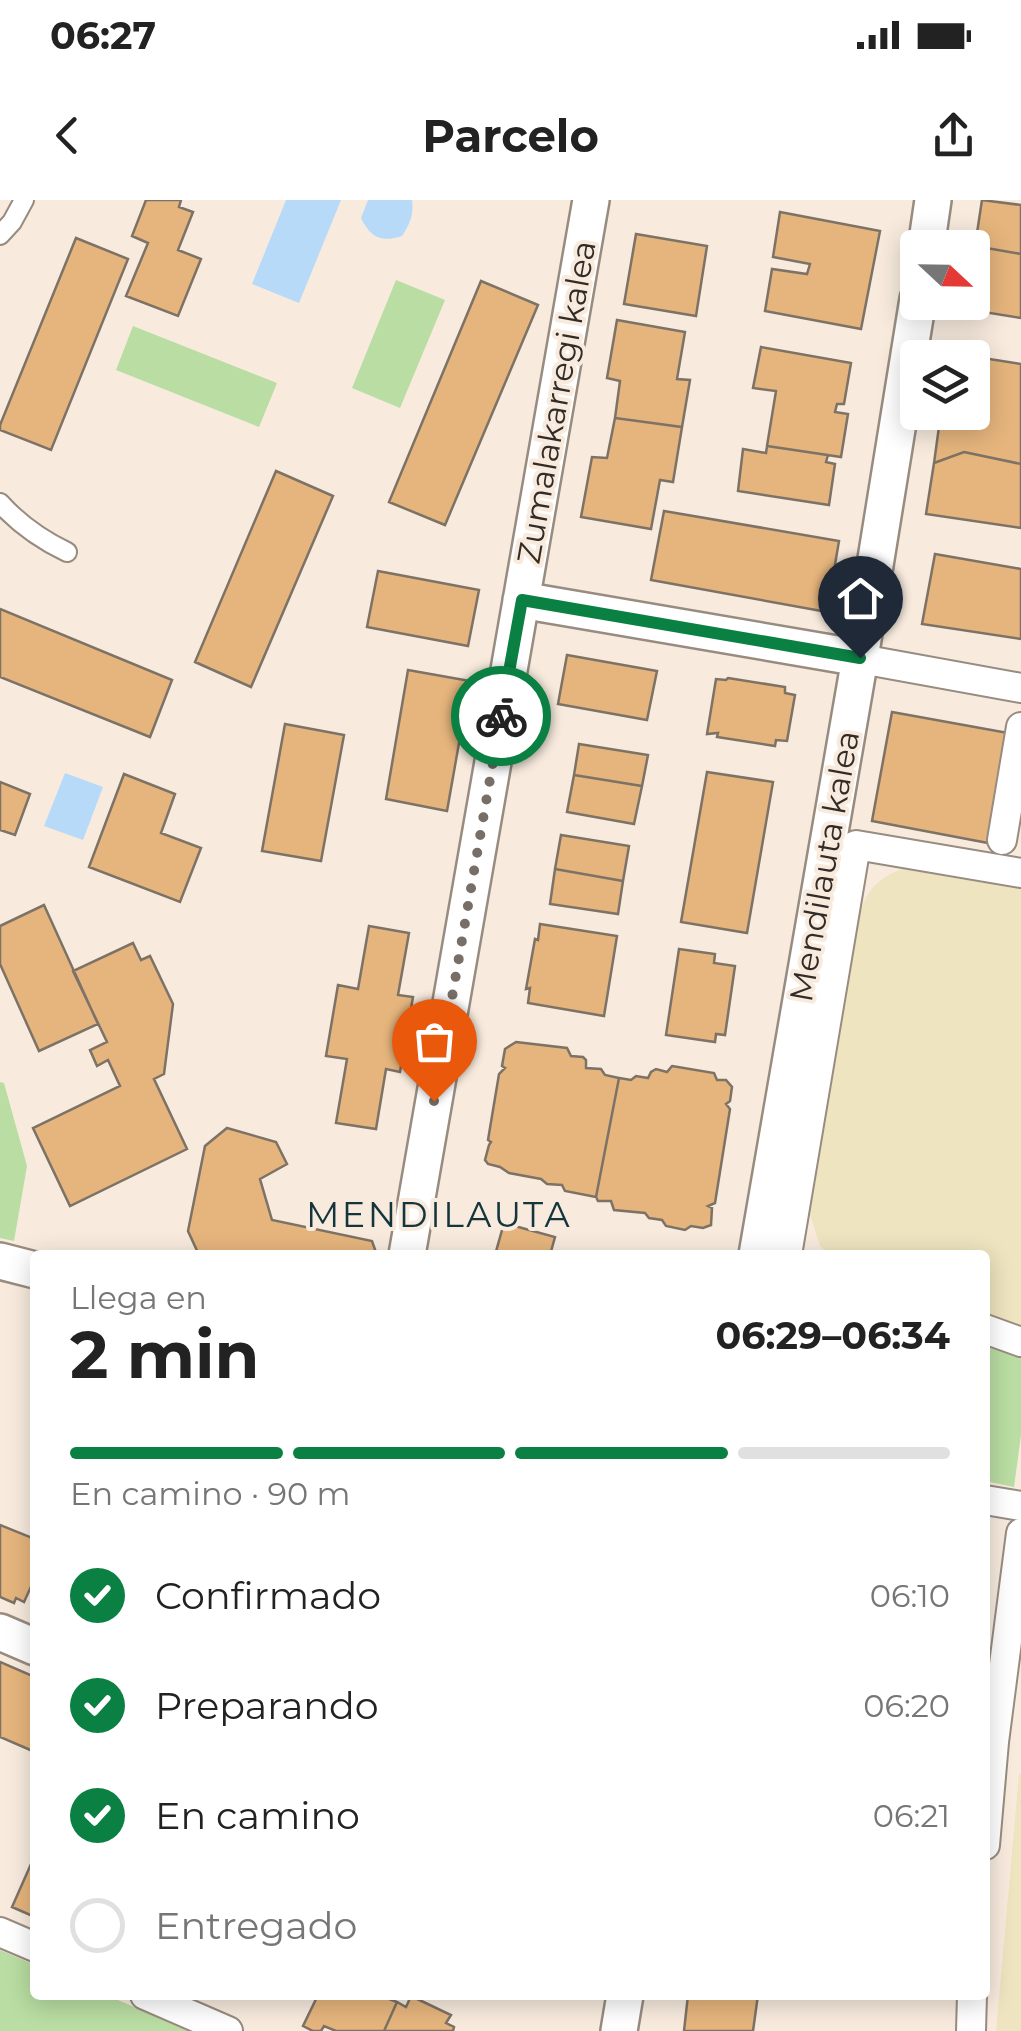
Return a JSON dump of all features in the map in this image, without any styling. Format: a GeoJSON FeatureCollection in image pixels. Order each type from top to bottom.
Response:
{"type":"FeatureCollection","features":[{"type":"Feature","properties":{"kind":"street","name":"Zumalakarregi kalea"},"geometry":{"type":"LineString","coordinates":[[408,1250],[591,200]]}},
{"type":"Feature","properties":{"kind":"street"},"geometry":{"type":"LineString","coordinates":[[929,230],[933,200]]}},
{"type":"Feature","properties":{"kind":"street","name":"Mendilauta kalea"},"geometry":{"type":"LineString","coordinates":[[758,1250],[866,659],[915,320]]}},
{"type":"Feature","properties":{"kind":"street"},"geometry":{"type":"LineString","coordinates":[[522,600],[1021,688]]}},
{"type":"Feature","properties":{"kind":"street"},"geometry":{"type":"LineString","coordinates":[[1002,840],[1021,727]]}},
{"type":"Feature","properties":{"kind":"street"},"geometry":{"type":"LineString","coordinates":[[788,1250],[856,845],[1021,873]]}},
{"type":"Feature","properties":{"kind":"street"},"geometry":{"type":"LineString","coordinates":[[0,1261],[30,1269]]}},
{"type":"Feature","properties":{"kind":"street"},"geometry":{"type":"LineString","coordinates":[[990,1331],[1021,1342]]}},
{"type":"Feature","properties":{"kind":"street"},"geometry":{"type":"LineString","coordinates":[[990,1501],[1021,1506]]}},
{"type":"Feature","properties":{"kind":"street"},"geometry":{"type":"LineString","coordinates":[[990,1788],[1021,1533]]}},
{"type":"Feature","properties":{"kind":"street"},"geometry":{"type":"LineString","coordinates":[[0,1632],[30,1645]]}},
{"type":"Feature","properties":{"kind":"street"},"geometry":{"type":"LineString","coordinates":[[0,1932],[30,1945]]}},
{"type":"Feature","properties":{"kind":"street"},"geometry":{"type":"LineString","coordinates":[[156,2000],[228,2031]]}},
{"type":"Feature","properties":{"kind":"street"},"geometry":{"type":"LineString","coordinates":[[619,2031],[624,2000]]}},
{"type":"Feature","properties":{"kind":"street"},"geometry":{"type":"LineString","coordinates":[[970,2031],[972,2000]]}},
{"type":"Feature","properties":{"kind":"lane"},"geometry":{"type":"LineString","coordinates":[[0,234],[24,200]]}},
{"type":"Feature","properties":{"kind":"lane"},"geometry":{"type":"LineString","coordinates":[[0,503],[36,534],[67,552]]}},
{"type":"Feature","properties":{"kind":"green space"},"geometry":{"type":"Polygon","coordinates":[[[396,280],[445,300],[400,408],[352,388],[396,280]]]}},
{"type":"Feature","properties":{"kind":"green space"},"geometry":{"type":"Polygon","coordinates":[[[133,326],[277,383],[259,427],[116,370],[133,326]]]}},
{"type":"Feature","properties":{"kind":"green space"},"geometry":{"type":"Polygon","coordinates":[[[0,1082],[4,1083],[27,1166],[14,1241],[0,1238],[0,1082]]]}},
{"type":"Feature","properties":{"kind":"green space"},"geometry":{"type":"Polygon","coordinates":[[[990,1345],[1021,1355],[1021,1435],[1014,1487],[990,1482],[990,1345]]]}},
{"type":"Feature","properties":{"kind":"green space"},"geometry":{"type":"Polygon","coordinates":[[[0,1950],[30,1963],[30,2000],[118,2000],[191,2031],[0,2031],[0,1950]]]}},
{"type":"Feature","properties":{"kind":"sand"},"geometry":{"type":"Polygon","coordinates":[[[902,869],[1021,889],[1021,1328],[990,1318],[990,1250],[824,1250],[810,1215],[861,910],[867,895],[902,869]]]}},
{"type":"Feature","properties":{"kind":"sand"},"geometry":{"type":"Polygon","coordinates":[[[1019,1774],[1021,2031],[996,2031],[1019,1774]]]}},
{"type":"Feature","properties":{"kind":"water"},"geometry":{"type":"Polygon","coordinates":[[[286,200],[341,200],[299,303],[252,284],[286,200]]]}},
{"type":"Feature","properties":{"kind":"water"},"geometry":{"type":"Polygon","coordinates":[[[368,200],[412,200],[411,219],[402,236],[382,238],[368,230],[361,218],[368,200]]]}},
{"type":"Feature","properties":{"kind":"water"},"geometry":{"type":"Polygon","coordinates":[[[65,773],[103,787],[83,840],[44,826],[65,773]]]}},
{"type":"Feature","properties":{"kind":"building"},"geometry":{"type":"Polygon","coordinates":[[[146,200],[181,200],[179,207],[193,212],[178,250],[201,259],[178,316],[126,296],[148,243],[132,236],[146,200]]]}},
{"type":"Feature","properties":{"kind":"building"},"geometry":{"type":"Polygon","coordinates":[[[982,200],[1021,205],[1021,254],[990,249],[990,230],[977,230],[982,200]]]}},
{"type":"Feature","properties":{"kind":"building"},"geometry":{"type":"Polygon","coordinates":[[[780,212],[880,231],[861,329],[765,311],[772,269],[807,274],[810,264],[773,257],[780,212]]]}},
{"type":"Feature","properties":{"kind":"building"},"geometry":{"type":"Polygon","coordinates":[[[636,234],[707,246],[696,316],[624,304],[636,234]]]}},
{"type":"Feature","properties":{"kind":"building"},"geometry":{"type":"Polygon","coordinates":[[[76,238],[128,259],[51,450],[0,430],[0,425],[76,238]]]}},
{"type":"Feature","properties":{"kind":"building"},"geometry":{"type":"Polygon","coordinates":[[[990,249],[1021,254],[1021,318],[990,313],[990,249]]]}},
{"type":"Feature","properties":{"kind":"building"},"geometry":{"type":"Polygon","coordinates":[[[481,281],[538,305],[445,525],[389,502],[481,281]]]}},
{"type":"Feature","properties":{"kind":"building"},"geometry":{"type":"Polygon","coordinates":[[[617,320],[685,332],[677,379],[690,380],[682,427],[615,418],[620,381],[607,378],[617,320]]]}},
{"type":"Feature","properties":{"kind":"building"},"geometry":{"type":"Polygon","coordinates":[[[761,347],[851,363],[844,404],[837,404],[835,412],[848,414],[841,457],[767,446],[776,391],[753,388],[761,347]]]}},
{"type":"Feature","properties":{"kind":"building"},"geometry":{"type":"Polygon","coordinates":[[[990,359],[1021,364],[1021,464],[964,452],[934,463],[939,430],[990,430],[990,359]]]}},
{"type":"Feature","properties":{"kind":"building"},"geometry":{"type":"Polygon","coordinates":[[[615,418],[682,427],[673,482],[660,480],[651,529],[581,517],[592,457],[607,458],[615,418]]]}},
{"type":"Feature","properties":{"kind":"building"},"geometry":{"type":"Polygon","coordinates":[[[767,446],[828,455],[826,462],[835,464],[829,505],[738,491],[743,449],[766,453],[767,446]]]}},
{"type":"Feature","properties":{"kind":"building"},"geometry":{"type":"Polygon","coordinates":[[[964,452],[1021,464],[1021,528],[926,514],[934,463],[964,452]]]}},
{"type":"Feature","properties":{"kind":"building"},"geometry":{"type":"Polygon","coordinates":[[[276,471],[333,496],[251,687],[195,662],[276,471]]]}},
{"type":"Feature","properties":{"kind":"building"},"geometry":{"type":"Polygon","coordinates":[[[664,511],[839,541],[827,612],[651,580],[664,511]]]}},
{"type":"Feature","properties":{"kind":"building"},"geometry":{"type":"Polygon","coordinates":[[[935,554],[1021,569],[1021,639],[922,624],[935,554]]]}},
{"type":"Feature","properties":{"kind":"building"},"geometry":{"type":"Polygon","coordinates":[[[378,571],[479,590],[468,646],[367,627],[378,571]]]}},
{"type":"Feature","properties":{"kind":"building"},"geometry":{"type":"Polygon","coordinates":[[[0,609],[172,680],[150,737],[0,677],[0,609]]]}},
{"type":"Feature","properties":{"kind":"building"},"geometry":{"type":"Polygon","coordinates":[[[567,655],[657,671],[647,720],[558,704],[567,655]]]}},
{"type":"Feature","properties":{"kind":"building"},"geometry":{"type":"Polygon","coordinates":[[[408,670],[470,681],[447,811],[386,799],[408,670]]]}},
{"type":"Feature","properties":{"kind":"building"},"geometry":{"type":"Polygon","coordinates":[[[716,679],[785,687],[785,693],[795,695],[787,741],[776,740],[775,746],[707,734],[716,679]]]}},
{"type":"Feature","properties":{"kind":"building"},"geometry":{"type":"Polygon","coordinates":[[[892,712],[1008,733],[988,843],[872,821],[892,712]]]}},
{"type":"Feature","properties":{"kind":"building"},"geometry":{"type":"Polygon","coordinates":[[[285,724],[344,735],[321,861],[262,851],[285,724]]]}},
{"type":"Feature","properties":{"kind":"building"},"geometry":{"type":"Polygon","coordinates":[[[579,744],[648,755],[642,786],[574,775],[579,744]]]}},
{"type":"Feature","properties":{"kind":"building"},"geometry":{"type":"Polygon","coordinates":[[[707,772],[773,782],[747,933],[681,922],[707,772]]]}},
{"type":"Feature","properties":{"kind":"building"},"geometry":{"type":"Polygon","coordinates":[[[124,774],[175,794],[161,833],[201,848],[180,902],[89,867],[124,774]]]}},
{"type":"Feature","properties":{"kind":"building"},"geometry":{"type":"Polygon","coordinates":[[[574,775],[642,786],[634,824],[567,812],[574,775]]]}},
{"type":"Feature","properties":{"kind":"building"},"geometry":{"type":"Polygon","coordinates":[[[0,782],[30,794],[15,835],[0,830],[0,782]]]}},
{"type":"Feature","properties":{"kind":"building"},"geometry":{"type":"Polygon","coordinates":[[[561,835],[629,846],[623,881],[555,869],[561,835]]]}},
{"type":"Feature","properties":{"kind":"building"},"geometry":{"type":"Polygon","coordinates":[[[555,869],[623,881],[618,914],[550,904],[555,869]]]}},
{"type":"Feature","properties":{"kind":"building"},"geometry":{"type":"Polygon","coordinates":[[[44,905],[98,1024],[39,1051],[0,964],[0,926],[44,905]]]}},
{"type":"Feature","properties":{"kind":"building"},"geometry":{"type":"Polygon","coordinates":[[[540,924],[617,936],[604,1016],[528,1003],[530,988],[526,989],[540,924]]]}},
{"type":"Feature","properties":{"kind":"building"},"geometry":{"type":"Polygon","coordinates":[[[369,926],[409,933],[398,995],[413,997],[400,1072],[386,1069],[376,1129],[336,1123],[347,1059],[326,1056],[338,985],[358,989],[369,926]]]}},
{"type":"Feature","properties":{"kind":"building"},"geometry":{"type":"Polygon","coordinates":[[[133,943],[141,960],[150,956],[173,1004],[164,1074],[154,1079],[187,1149],[70,1206],[33,1128],[120,1086],[108,1060],[97,1066],[90,1050],[107,1042],[73,971],[133,943]]]}},
{"type":"Feature","properties":{"kind":"building"},"geometry":{"type":"Polygon","coordinates":[[[679,949],[715,954],[714,963],[735,966],[725,1035],[716,1034],[715,1042],[666,1035],[679,949]]]}},
{"type":"Feature","properties":{"kind":"building"},"geometry":{"type":"Polygon","coordinates":[[[516,1042],[567,1048],[571,1056],[586,1060],[586,1068],[601,1069],[605,1075],[619,1078],[596,1197],[509,1173],[485,1160],[491,1142],[488,1140],[499,1074],[505,1068],[505,1049],[516,1042]]]}},
{"type":"Feature","properties":{"kind":"building"},"geometry":{"type":"Polygon","coordinates":[[[672,1066],[714,1073],[717,1080],[726,1080],[732,1087],[726,1104],[730,1109],[715,1203],[708,1206],[712,1208],[711,1225],[703,1228],[666,1226],[645,1213],[614,1210],[611,1201],[598,1201],[596,1197],[619,1078],[648,1078],[656,1069],[667,1072],[672,1066]]]}},
{"type":"Feature","properties":{"kind":"building"},"geometry":{"type":"Polygon","coordinates":[[[227,1128],[276,1142],[287,1164],[260,1179],[272,1220],[372,1241],[375,1250],[197,1250],[188,1231],[205,1146],[227,1128]]]}},
{"type":"Feature","properties":{"kind":"building"},"geometry":{"type":"Polygon","coordinates":[[[504,1223],[555,1237],[551,1250],[496,1250],[504,1223]]]}},
{"type":"Feature","properties":{"kind":"building"},"geometry":{"type":"Polygon","coordinates":[[[0,1525],[30,1537],[30,1589],[24,1602],[16,1598],[14,1603],[0,1597],[0,1525]]]}},
{"type":"Feature","properties":{"kind":"building"},"geometry":{"type":"Polygon","coordinates":[[[0,1662],[30,1675],[30,1750],[0,1737],[0,1662]]]}},
{"type":"Feature","properties":{"kind":"building"},"geometry":{"type":"Polygon","coordinates":[[[30,1866],[30,1915],[12,1907],[30,1866]]]}},
{"type":"Feature","properties":{"kind":"building"},"geometry":{"type":"Polygon","coordinates":[[[316,2000],[397,2002],[384,2031],[336,2031],[324,2026],[321,2031],[313,2031],[303,2026],[316,2000]]]}},
{"type":"Feature","properties":{"kind":"building"},"geometry":{"type":"Polygon","coordinates":[[[409,2000],[419,2000],[451,2015],[446,2023],[454,2027],[453,2031],[384,2031],[397,2002],[406,2007],[409,2000]]]}},
{"type":"Feature","properties":{"kind":"building"},"geometry":{"type":"Polygon","coordinates":[[[687,2000],[757,2000],[753,2031],[684,2031],[687,2000]]]}},
{"type":"Feature","properties":{"kind":"way so far"},"geometry":{"type":"LineString","coordinates":[[434,1101],[501,716]]}},
{"type":"Feature","properties":{"kind":"district","name":"MENDILAUTA"},"geometry":{"type":"Point","coordinates":[439,1214]}},
{"type":"Feature","properties":{"kind":"route"},"geometry":{"type":"LineString","coordinates":[[501,716],[522,600],[860,658]]}}]}
